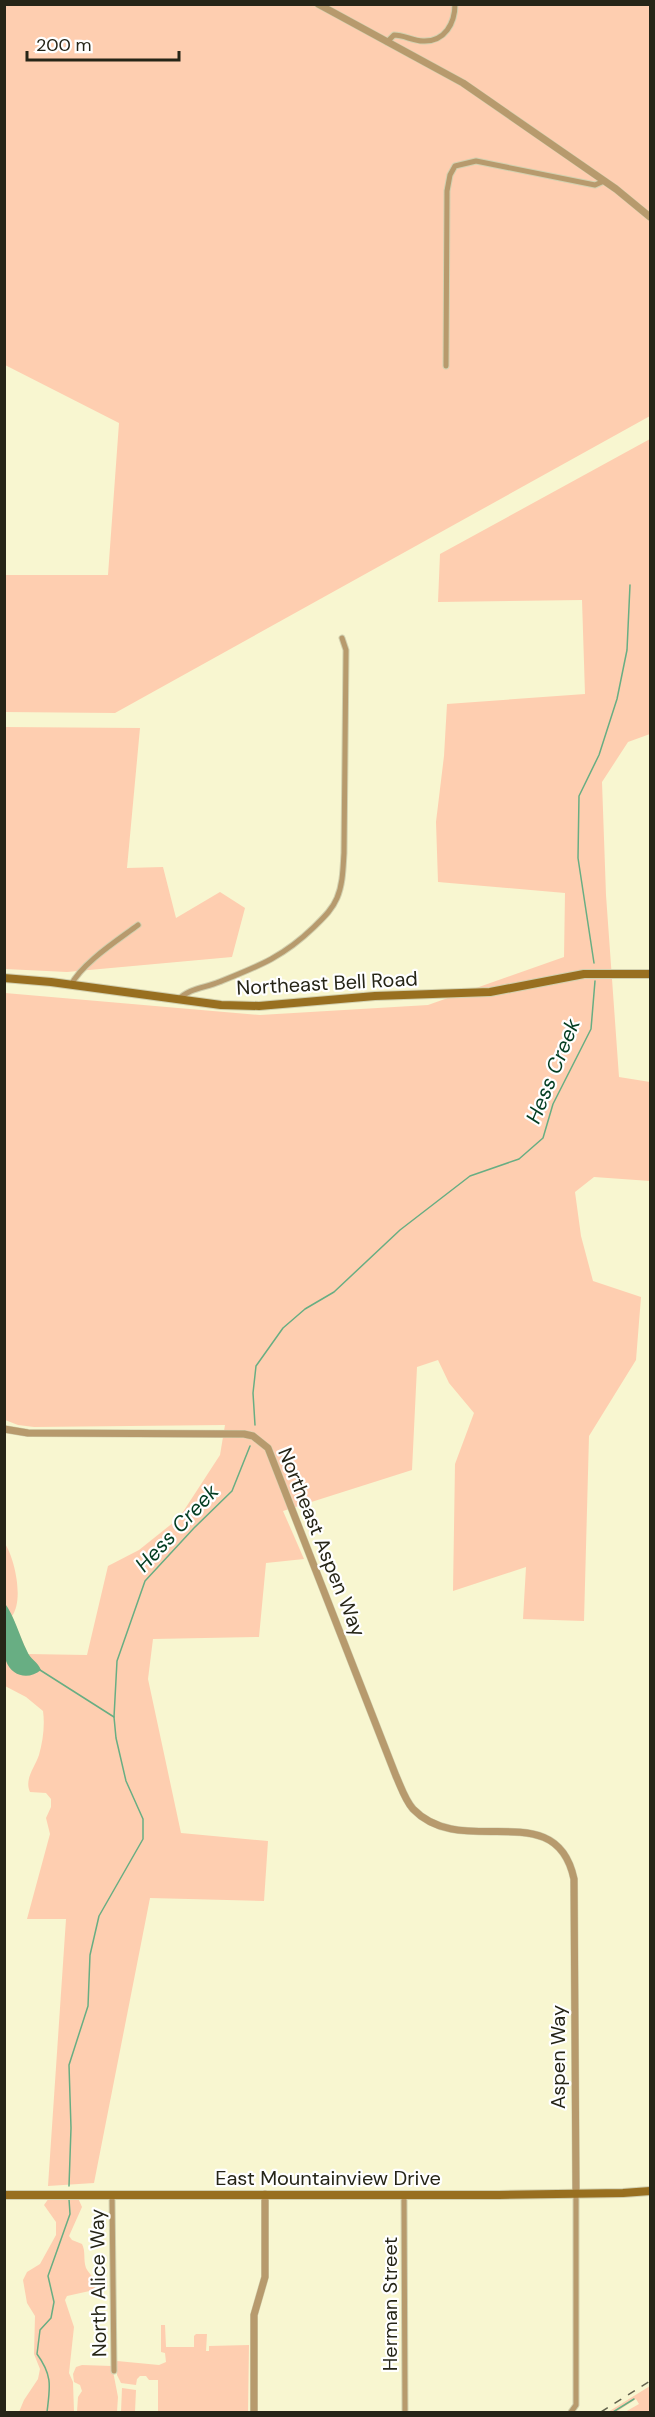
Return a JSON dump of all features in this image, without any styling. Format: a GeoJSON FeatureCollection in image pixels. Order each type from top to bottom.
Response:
{"type":"FeatureCollection","features":[{"type":"Feature","properties":{"kind":"main road","name":"Northeast Bell Road"},"geometry":{"type":"LineString","coordinates":[[4,978],[71,984],[234,1006],[284,1005],[375,996],[490,992],[573,975],[651,974]]}},
{"type":"Feature","properties":{"kind":"main road","name":"East Mountainview Drive"},"geometry":{"type":"LineString","coordinates":[[4,2195],[405,2195],[651,2191]]}},
{"type":"Feature","properties":{"kind":"street"},"geometry":{"type":"LineString","coordinates":[[318,4],[463,83],[604,181],[651,217]]}},
{"type":"Feature","properties":{"kind":"street"},"geometry":{"type":"LineString","coordinates":[[387,42],[394,35],[425,41],[441,36],[452,22],[455,4]]}},
{"type":"Feature","properties":{"kind":"street"},"geometry":{"type":"LineString","coordinates":[[446,366],[447,190],[450,175],[455,166],[476,161],[595,185],[604,181]]}},
{"type":"Feature","properties":{"kind":"street"},"geometry":{"type":"LineString","coordinates":[[178,1000],[184,993],[222,981],[280,955],[298,943],[324,917],[338,897],[342,883],[344,853],[346,648],[342,638]]}},
{"type":"Feature","properties":{"kind":"street"},"geometry":{"type":"LineString","coordinates":[[71,984],[89,964],[138,925]]}},
{"type":"Feature","properties":{"kind":"street","name":"Northeast Aspen Way"},"geometry":{"type":"LineString","coordinates":[[4,1429],[28,1433],[232,1433],[253,1436],[261,1441],[273,1455],[401,1788],[413,1808],[430,1822]]}},
{"type":"Feature","properties":{"kind":"street","name":"Aspen Way"},"geometry":{"type":"LineString","coordinates":[[430,1822],[438,1827],[458,1831],[537,1834],[556,1844],[571,1868],[574,1879],[576,2397],[575,2408],[571,2412]]}},
{"type":"Feature","properties":{"kind":"street","name":"North Alice Way"},"geometry":{"type":"LineString","coordinates":[[112,2194],[114,2371]]}},
{"type":"Feature","properties":{"kind":"street"},"geometry":{"type":"LineString","coordinates":[[254,2412],[254,2315],[266,2277],[265,2194]]}},
{"type":"Feature","properties":{"kind":"street","name":"Herman Street"},"geometry":{"type":"LineString","coordinates":[[405,2195],[405,2412]]}},
{"type":"Feature","properties":{"kind":"street"},"geometry":{"type":"LineString","coordinates":[[576,2397],[585,2397]]}},
{"type":"Feature","properties":{"kind":"shaded area"},"geometry":{"type":"Polygon","coordinates":[[[5,5],[650,5],[650,416],[115,713],[5,712],[5,575],[108,575],[119,423],[5,365],[5,5]]]}},
{"type":"Feature","properties":{"kind":"shaded area"},"geometry":{"type":"Polygon","coordinates":[[[650,439],[650,734],[628,742],[602,782],[606,895],[619,1077],[650,1082],[650,1181],[594,1177],[575,1192],[581,1236],[593,1281],[641,1297],[636,1360],[589,1436],[584,1621],[523,1619],[526,1567],[453,1591],[455,1464],[474,1413],[449,1383],[438,1360],[417,1367],[412,1470],[283,1511],[304,1559],[266,1563],[259,1637],[153,1639],[148,1679],[181,1833],[268,1841],[264,1901],[150,1898],[94,2183],[48,2186],[66,1919],[27,1919],[50,1834],[46,1818],[51,1807],[51,1799],[46,1793],[30,1792],[28,1787],[29,1778],[42,1744],[43,1711],[26,1697],[5,1686],[4,1542],[12,1558],[17,1579],[16,1609],[12,1616],[28,1654],[87,1655],[108,1566],[139,1550],[179,1518],[220,1455],[225,1425],[34,1427],[18,1425],[5,1420],[5,993],[260,1015],[428,1005],[564,957],[565,893],[438,882],[436,822],[444,756],[447,704],[585,694],[582,600],[438,602],[440,554],[650,439]]]}},
{"type":"Feature","properties":{"kind":"shaded area"},"geometry":{"type":"Polygon","coordinates":[[[4,727],[140,728],[127,868],[163,867],[176,918],[220,892],[245,908],[232,957],[67,972],[5,969],[4,727]]]}},
{"type":"Feature","properties":{"kind":"shaded area"},"geometry":{"type":"Polygon","coordinates":[[[4,1602],[28,1654],[41,1670],[36,1673],[26,1676],[17,1674],[12,1671],[6,1661],[3,1639],[4,1602]]]}},
{"type":"Feature","properties":{"kind":"shaded area"},"geometry":{"type":"Polygon","coordinates":[[[49,2198],[78,2198],[82,2207],[69,2236],[72,2240],[82,2244],[86,2268],[95,2286],[94,2290],[67,2296],[65,2300],[74,2327],[69,2373],[73,2382],[74,2412],[19,2412],[38,2379],[40,2369],[34,2354],[35,2316],[27,2303],[23,2280],[27,2272],[40,2264],[56,2235],[56,2222],[44,2205],[49,2198]]]}},
{"type":"Feature","properties":{"kind":"shaded area"},"geometry":{"type":"Polygon","coordinates":[[[161,2325],[165,2325],[166,2347],[194,2347],[196,2334],[207,2334],[206,2351],[209,2351],[209,2346],[249,2345],[248,2412],[158,2412],[158,2380],[149,2380],[146,2376],[140,2376],[136,2385],[121,2383],[117,2375],[117,2361],[159,2365],[166,2362],[165,2353],[161,2352],[161,2325]]]}},
{"type":"Feature","properties":{"kind":"shaded area"},"geometry":{"type":"Polygon","coordinates":[[[82,2365],[112,2366],[118,2397],[117,2412],[77,2412],[78,2397],[82,2391],[80,2385],[74,2382],[73,2374],[76,2367],[82,2365]]]}},
{"type":"Feature","properties":{"kind":"shaded area"},"geometry":{"type":"Polygon","coordinates":[[[650,2386],[650,2411],[625,2412],[639,2404],[636,2399],[616,2412],[608,2412],[650,2386]]]}},
{"type":"Feature","properties":{"kind":"shaded area"},"geometry":{"type":"Polygon","coordinates":[[[122,2388],[136,2390],[135,2412],[121,2412],[122,2388]]]}},
{"type":"Feature","properties":{"kind":"waterway","name":"Hess Creek"},"geometry":{"type":"LineString","coordinates":[[594,963],[578,858],[579,796],[599,755],[617,699],[627,650],[630,585]]}},
{"type":"Feature","properties":{"kind":"waterway","name":"Hess Creek"},"geometry":{"type":"LineString","coordinates":[[255,1425],[253,1393],[256,1366],[283,1328],[305,1309],[334,1292],[400,1230],[470,1176],[519,1159],[543,1138],[553,1104],[591,1029],[595,981]]}},
{"type":"Feature","properties":{"kind":"waterway","name":"Hess Creek"},"geometry":{"type":"LineString","coordinates":[[69,2186],[71,2128],[69,2065],[88,2006],[90,1955],[99,1916],[143,1839],[143,1819],[126,1781],[116,1738],[114,1717],[117,1661],[145,1581],[232,1491],[250,1446]]}},
{"type":"Feature","properties":{"kind":"waterway"},"geometry":{"type":"LineString","coordinates":[[40,1670],[114,1717]]}},
{"type":"Feature","properties":{"kind":"waterway","name":"Hess Creek"},"geometry":{"type":"LineString","coordinates":[[47,2412],[48,2375],[37,2354],[40,2330],[51,2318],[54,2302],[48,2276],[70,2214],[69,2199]]}},
{"type":"Feature","properties":{"kind":"waterway"},"geometry":{"type":"LineString","coordinates":[[613,2412],[634,2399]]}},
{"type":"Feature","properties":{"kind":"railway"},"geometry":{"type":"LineString","coordinates":[[601,2412],[650,2381]]}}]}
